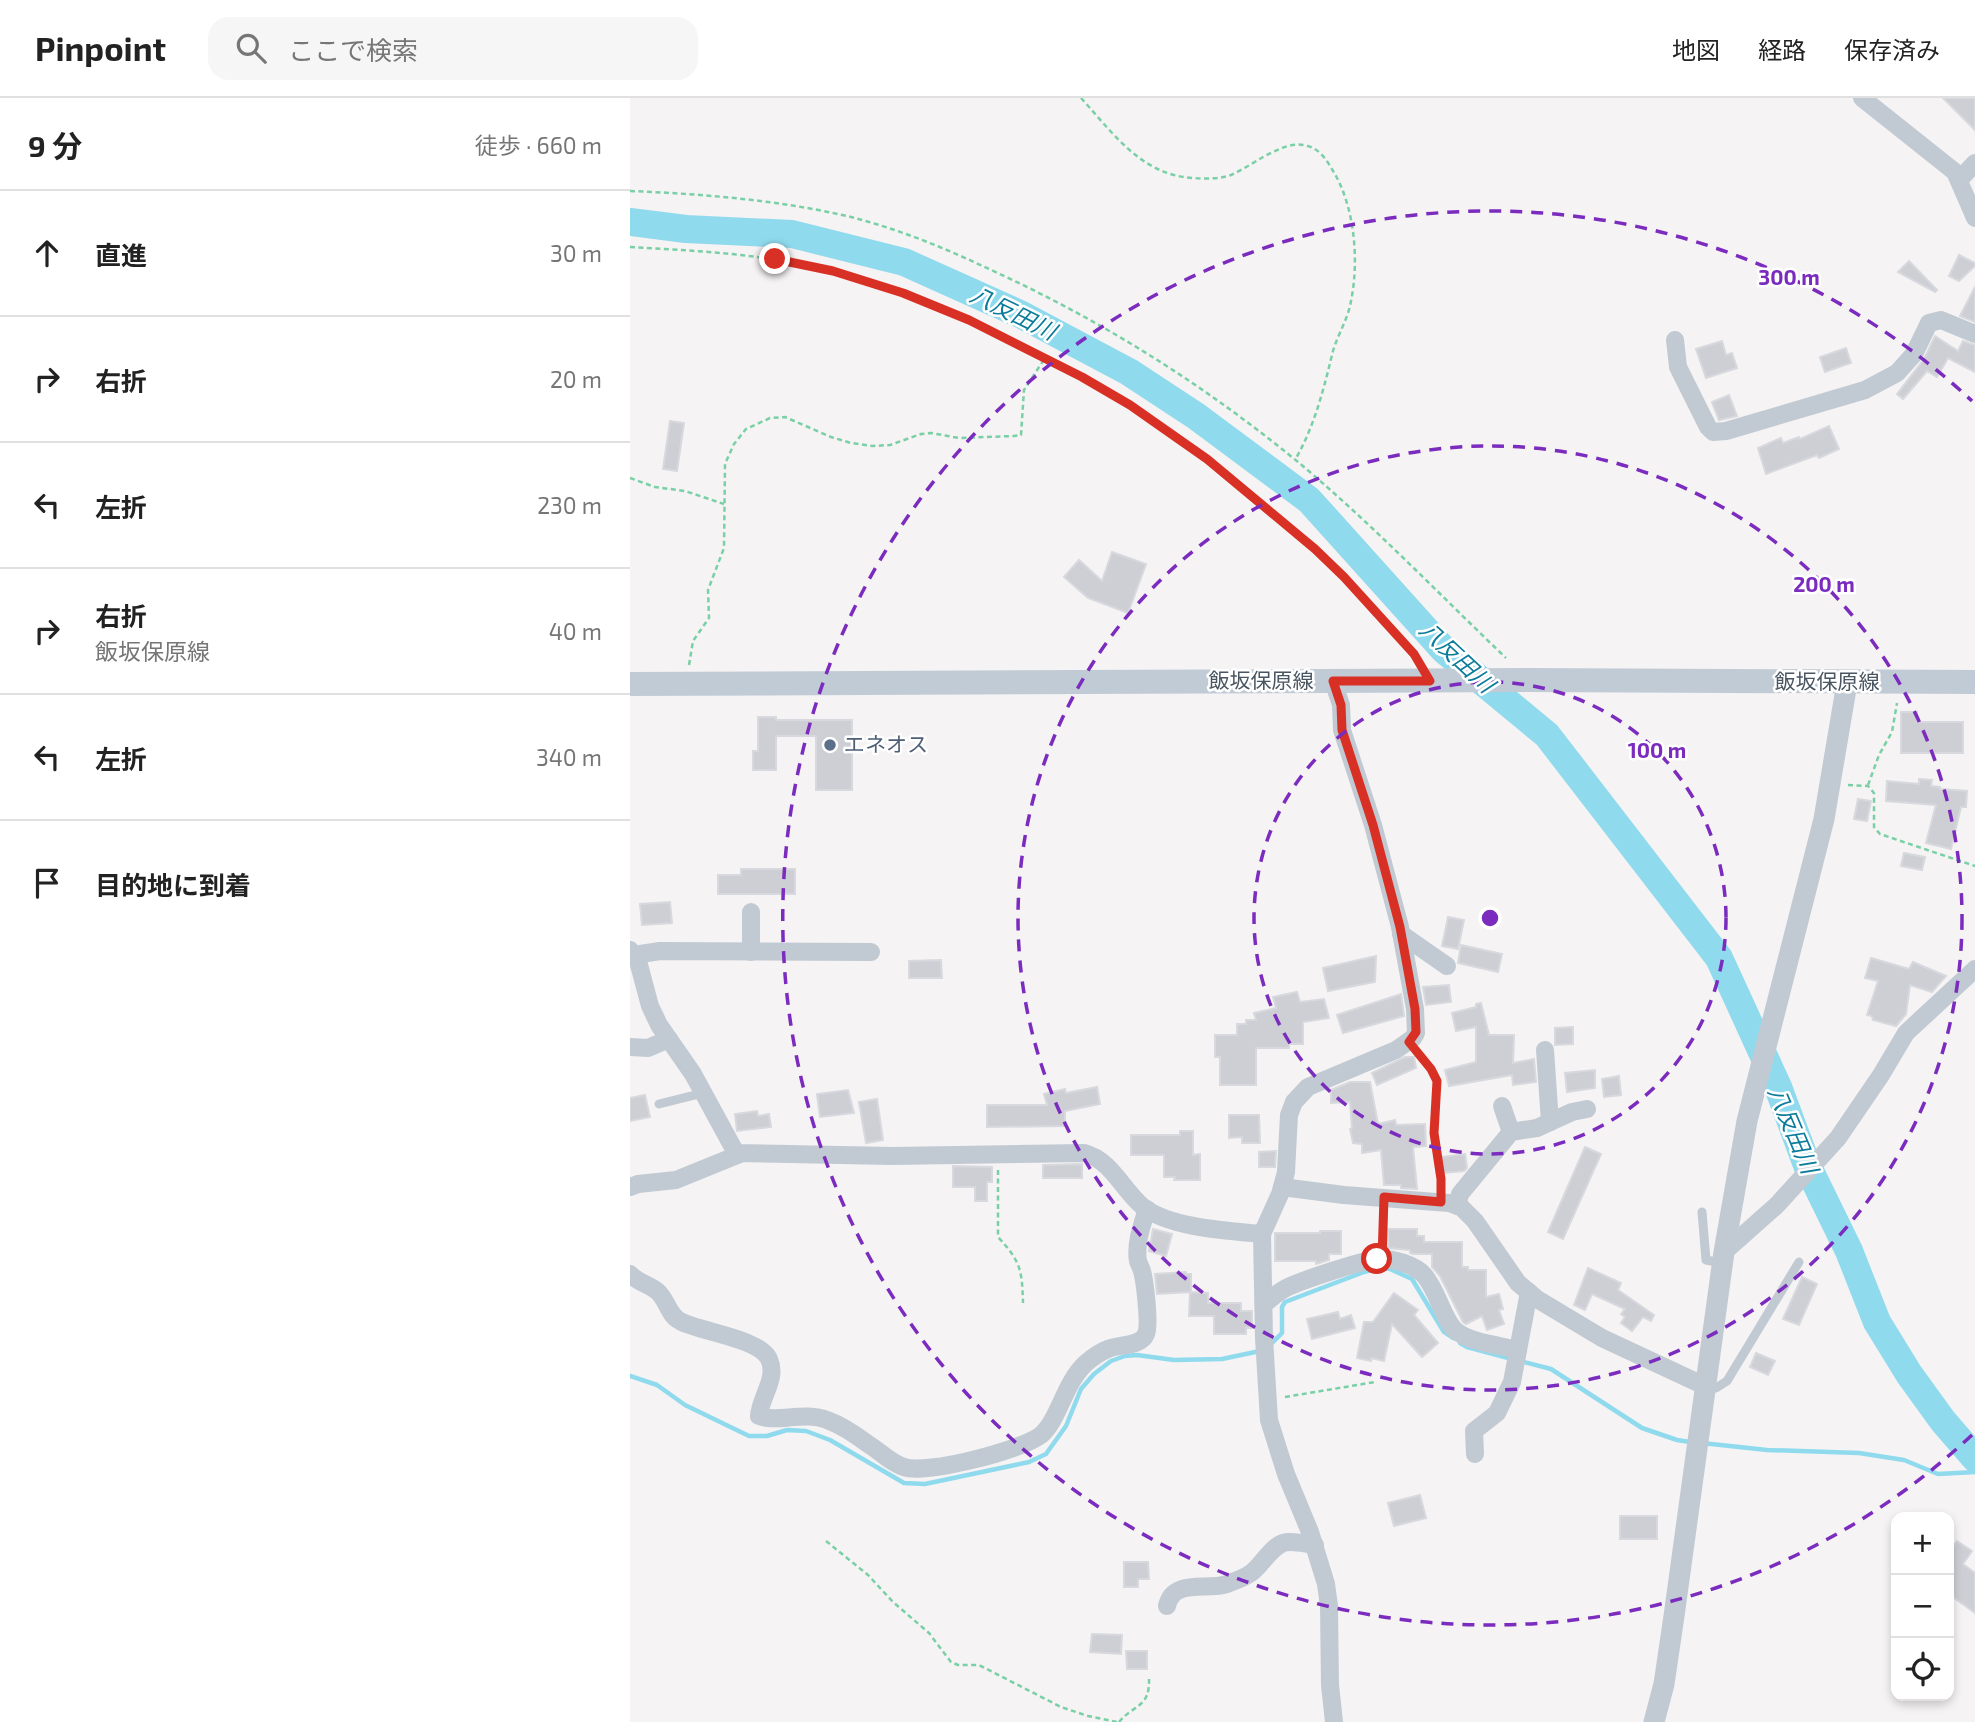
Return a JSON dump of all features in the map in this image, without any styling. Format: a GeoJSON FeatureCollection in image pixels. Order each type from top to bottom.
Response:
{"type":"FeatureCollection","features":[{"type":"Feature","properties":{"kind":"main road","name":"飯坂保原線"},"geometry":{"type":"LineString","coordinates":[[630,684],[1528,680],[1975,682]]}},
{"type":"Feature","properties":{"kind":"street"},"geometry":{"type":"LineString","coordinates":[[1862,98],[1955,172],[1975,218]]}},
{"type":"Feature","properties":{"kind":"street"},"geometry":{"type":"LineString","coordinates":[[1958,180],[1975,163]]}},
{"type":"Feature","properties":{"kind":"street"},"geometry":{"type":"LineString","coordinates":[[1675,340],[1678,367],[1713,432],[1726,431],[1865,390],[1898,373],[1914,354],[1929,323],[1941,320],[1975,334]]}},
{"type":"Feature","properties":{"kind":"street"},"geometry":{"type":"LineString","coordinates":[[1333,681],[1341,705],[1342,730],[1373,825],[1401,934],[1415,1009],[1416,1032],[1409,1042],[1396,1050],[1308,1087],[1301,1094],[1289,1115],[1288,1158],[1282,1187],[1262,1234],[1269,1420],[1286,1474],[1315,1545],[1326,1584],[1334,1722]]}},
{"type":"Feature","properties":{"kind":"street"},"geometry":{"type":"LineString","coordinates":[[1654,1722],[1666,1671],[1724,1257],[1747,1121],[1824,819],[1847,683]]}},
{"type":"Feature","properties":{"kind":"street"},"geometry":{"type":"LineString","coordinates":[[751,912],[751,952]]}},
{"type":"Feature","properties":{"kind":"street"},"geometry":{"type":"LineString","coordinates":[[1401,934],[1447,966]]}},
{"type":"Feature","properties":{"kind":"street"},"geometry":{"type":"LineString","coordinates":[[740,1154],[736,1153],[650,1006],[640,969],[632,953],[871,952]]}},
{"type":"Feature","properties":{"kind":"street"},"geometry":{"type":"LineString","coordinates":[[1724,1257],[1777,1205],[1838,1138],[1906,1033],[1973,973]]}},
{"type":"Feature","properties":{"kind":"street"},"geometry":{"type":"LineString","coordinates":[[630,1047],[648,1048],[669,1039]]}},
{"type":"Feature","properties":{"kind":"street"},"geometry":{"type":"LineString","coordinates":[[1545,1050],[1550,1122]]}},
{"type":"Feature","properties":{"kind":"street"},"geometry":{"type":"LineString","coordinates":[[1502,1106],[1511,1132]]}},
{"type":"Feature","properties":{"kind":"street"},"geometry":{"type":"LineString","coordinates":[[1449,1204],[1511,1132],[1537,1128],[1572,1112],[1587,1109]]}},
{"type":"Feature","properties":{"kind":"street"},"geometry":{"type":"LineString","coordinates":[[630,1187],[676,1180],[740,1154],[1091,1154],[1101,1159],[1130,1194],[1147,1209],[1188,1224],[1262,1234]]}},
{"type":"Feature","properties":{"kind":"street"},"geometry":{"type":"LineString","coordinates":[[1282,1187],[1449,1204],[1475,1221],[1518,1283],[1529,1292],[1602,1338],[1707,1387]]}},
{"type":"Feature","properties":{"kind":"street"},"geometry":{"type":"LineString","coordinates":[[630,1274],[639,1283],[658,1291],[679,1321],[743,1341],[765,1354],[770,1360],[770,1382],[760,1404],[759,1416],[766,1419],[797,1416],[827,1419],[902,1467],[916,1470],[938,1468],[1030,1442],[1044,1432],[1071,1380],[1084,1364],[1111,1347],[1138,1342],[1144,1338],[1148,1331],[1138,1250],[1147,1209]]}},
{"type":"Feature","properties":{"kind":"street"},"geometry":{"type":"LineString","coordinates":[[1264,1304],[1286,1288],[1367,1261],[1395,1261],[1421,1272],[1436,1291],[1447,1319],[1457,1332],[1517,1357]]}},
{"type":"Feature","properties":{"kind":"street"},"geometry":{"type":"LineString","coordinates":[[1475,1454],[1474,1431],[1497,1413],[1512,1382],[1529,1292]]}},
{"type":"Feature","properties":{"kind":"street"},"geometry":{"type":"LineString","coordinates":[[1167,1606],[1168,1598],[1173,1592],[1185,1588],[1222,1586],[1241,1579],[1280,1544],[1291,1542],[1315,1545]]}},
{"type":"Feature","properties":{"kind":"lane"},"geometry":{"type":"LineString","coordinates":[[659,1104],[703,1093]]}},
{"type":"Feature","properties":{"kind":"lane"},"geometry":{"type":"LineString","coordinates":[[1702,1212],[1706,1260],[1724,1257]]}},
{"type":"Feature","properties":{"kind":"lane"},"geometry":{"type":"LineString","coordinates":[[1707,1387],[1716,1388],[1727,1381],[1800,1262]]}},
{"type":"Feature","properties":{"kind":"path"},"geometry":{"type":"LineString","coordinates":[[1081,98],[1131,153],[1152,167],[1176,176],[1212,179],[1223,177],[1272,152],[1296,144],[1316,150],[1330,166],[1345,195],[1354,244],[1351,302],[1332,352],[1328,378],[1316,413],[1295,460]]}},
{"type":"Feature","properties":{"kind":"path"},"geometry":{"type":"LineString","coordinates":[[630,191],[689,194],[837,214],[888,228],[955,253],[1025,284],[1149,354],[1202,388],[1295,460],[1397,552],[1506,658]]}},
{"type":"Feature","properties":{"kind":"path"},"geometry":{"type":"LineString","coordinates":[[630,247],[775,259],[833,271],[969,320],[1045,358],[1130,405],[1207,459],[1258,500],[1344,577],[1414,654],[1433,681]]}},
{"type":"Feature","properties":{"kind":"path"},"geometry":{"type":"LineString","coordinates":[[687,683],[693,641],[709,618],[708,590],[724,548],[725,464],[729,453],[746,429],[771,418],[785,417],[831,437],[873,446],[890,445],[931,433],[959,438],[1021,435],[1024,390],[1045,358]]}},
{"type":"Feature","properties":{"kind":"path"},"geometry":{"type":"LineString","coordinates":[[630,478],[655,487],[685,491],[724,504]]}},
{"type":"Feature","properties":{"kind":"path"},"geometry":{"type":"LineString","coordinates":[[1868,786],[1879,755],[1892,732],[1902,683]]}},
{"type":"Feature","properties":{"kind":"path"},"geometry":{"type":"LineString","coordinates":[[1830,785],[1868,786],[1874,793],[1874,827],[1880,834],[1975,866]]}},
{"type":"Feature","properties":{"kind":"path"},"geometry":{"type":"LineString","coordinates":[[1409,1042],[1431,1069],[1437,1081],[1434,1133],[1441,1179],[1449,1204]]}},
{"type":"Feature","properties":{"kind":"path"},"geometry":{"type":"LineString","coordinates":[[998,1154],[999,1237],[1015,1255],[1022,1275],[1023,1303]]}},
{"type":"Feature","properties":{"kind":"path"},"geometry":{"type":"LineString","coordinates":[[1382,1259],[1384,1197]]}},
{"type":"Feature","properties":{"kind":"path"},"geometry":{"type":"LineString","coordinates":[[1268,1400],[1375,1382]]}},
{"type":"Feature","properties":{"kind":"path"},"geometry":{"type":"LineString","coordinates":[[826,1541],[868,1574],[893,1602],[929,1633],[951,1662],[958,1665],[979,1665],[1061,1707],[1118,1722],[1139,1707],[1148,1696],[1149,1679]]}},
{"type":"Feature","properties":{"kind":"building"},"geometry":{"type":"Polygon","coordinates":[[[1943,98],[1975,98],[1975,130],[1943,98]]]}},
{"type":"Feature","properties":{"kind":"building"},"geometry":{"type":"Polygon","coordinates":[[[1959,255],[1975,263],[1975,266],[1959,281],[1949,276],[1959,255]]]}},
{"type":"Feature","properties":{"kind":"building"},"geometry":{"type":"Polygon","coordinates":[[[1909,261],[1937,290],[1935,292],[1898,272],[1909,261]]]}},
{"type":"Feature","properties":{"kind":"building"},"geometry":{"type":"Polygon","coordinates":[[[1975,287],[1975,322],[1960,316],[1975,287]]]}},
{"type":"Feature","properties":{"kind":"building"},"geometry":{"type":"Polygon","coordinates":[[[1935,336],[1958,351],[1963,341],[1975,345],[1975,372],[1948,358],[1937,377],[1927,371],[1903,399],[1897,394],[1924,359],[1935,336]]]}},
{"type":"Feature","properties":{"kind":"building"},"geometry":{"type":"Polygon","coordinates":[[[1722,341],[1726,355],[1732,353],[1737,368],[1706,378],[1696,349],[1722,341]]]}},
{"type":"Feature","properties":{"kind":"building"},"geometry":{"type":"Polygon","coordinates":[[[1846,348],[1851,363],[1825,372],[1820,357],[1846,348]]]}},
{"type":"Feature","properties":{"kind":"building"},"geometry":{"type":"Polygon","coordinates":[[[1729,395],[1737,416],[1719,420],[1712,402],[1729,395]]]}},
{"type":"Feature","properties":{"kind":"building"},"geometry":{"type":"Polygon","coordinates":[[[670,421],[684,423],[677,471],[663,469],[670,421]]]}},
{"type":"Feature","properties":{"kind":"building"},"geometry":{"type":"Polygon","coordinates":[[[1829,426],[1839,449],[1766,474],[1758,448],[1781,438],[1783,443],[1799,437],[1800,439],[1829,426]]]}},
{"type":"Feature","properties":{"kind":"building"},"geometry":{"type":"Polygon","coordinates":[[[1112,552],[1146,564],[1128,613],[1088,598],[1064,577],[1079,560],[1102,581],[1112,552]]]}},
{"type":"Feature","properties":{"kind":"building"},"geometry":{"type":"Polygon","coordinates":[[[1901,712],[1917,712],[1917,722],[1963,722],[1963,753],[1901,753],[1901,712]]]}},
{"type":"Feature","properties":{"kind":"building"},"geometry":{"type":"Polygon","coordinates":[[[758,717],[776,717],[776,720],[852,720],[852,790],[816,790],[816,736],[776,736],[776,770],[753,770],[753,751],[758,751],[758,717]]]}},
{"type":"Feature","properties":{"kind":"building"},"geometry":{"type":"Polygon","coordinates":[[[1919,779],[1932,780],[1931,786],[1940,789],[1967,791],[1966,807],[1961,807],[1951,849],[1926,843],[1936,805],[1886,801],[1887,781],[1919,784],[1919,779]]]}},
{"type":"Feature","properties":{"kind":"building"},"geometry":{"type":"Polygon","coordinates":[[[1858,799],[1871,801],[1867,821],[1854,819],[1858,799]]]}},
{"type":"Feature","properties":{"kind":"building"},"geometry":{"type":"Polygon","coordinates":[[[1904,853],[1925,857],[1922,870],[1901,866],[1904,853]]]}},
{"type":"Feature","properties":{"kind":"building"},"geometry":{"type":"Polygon","coordinates":[[[741,869],[795,869],[795,894],[718,894],[718,875],[741,875],[741,869]]]}},
{"type":"Feature","properties":{"kind":"building"},"geometry":{"type":"Polygon","coordinates":[[[670,902],[672,923],[642,925],[640,904],[670,902]]]}},
{"type":"Feature","properties":{"kind":"building"},"geometry":{"type":"Polygon","coordinates":[[[1448,917],[1464,920],[1458,949],[1442,946],[1448,917]]]}},
{"type":"Feature","properties":{"kind":"building"},"geometry":{"type":"Polygon","coordinates":[[[1461,945],[1502,954],[1498,972],[1458,963],[1461,945]]]}},
{"type":"Feature","properties":{"kind":"building"},"geometry":{"type":"Polygon","coordinates":[[[1376,956],[1375,982],[1328,991],[1323,968],[1376,956]]]}},
{"type":"Feature","properties":{"kind":"building"},"geometry":{"type":"Polygon","coordinates":[[[1871,958],[1909,969],[1913,962],[1946,976],[1932,992],[1910,985],[1906,1014],[1896,1026],[1873,1020],[1872,1016],[1867,1015],[1878,981],[1865,978],[1871,958]]]}},
{"type":"Feature","properties":{"kind":"building"},"geometry":{"type":"Polygon","coordinates":[[[941,960],[942,978],[909,978],[909,961],[941,960]]]}},
{"type":"Feature","properties":{"kind":"building"},"geometry":{"type":"Polygon","coordinates":[[[1449,985],[1451,1002],[1426,1005],[1423,987],[1449,985]]]}},
{"type":"Feature","properties":{"kind":"building"},"geometry":{"type":"Polygon","coordinates":[[[1297,992],[1300,1002],[1324,999],[1329,1018],[1303,1022],[1303,1044],[1289,1044],[1289,1048],[1256,1048],[1256,1085],[1220,1085],[1220,1057],[1215,1057],[1215,1035],[1237,1035],[1237,1024],[1256,1020],[1254,1013],[1276,1008],[1273,997],[1297,992]]]}},
{"type":"Feature","properties":{"kind":"building"},"geometry":{"type":"Polygon","coordinates":[[[1401,994],[1404,1016],[1343,1033],[1337,1015],[1401,994]]]}},
{"type":"Feature","properties":{"kind":"building"},"geometry":{"type":"Polygon","coordinates":[[[1481,1003],[1489,1035],[1514,1035],[1513,1063],[1534,1059],[1536,1082],[1513,1085],[1512,1075],[1449,1086],[1445,1070],[1476,1062],[1476,1027],[1456,1031],[1452,1013],[1476,1007],[1476,1004],[1481,1003]]]}},
{"type":"Feature","properties":{"kind":"building"},"geometry":{"type":"Polygon","coordinates":[[[1573,1027],[1573,1044],[1555,1045],[1555,1028],[1573,1027]]]}},
{"type":"Feature","properties":{"kind":"building"},"geometry":{"type":"Polygon","coordinates":[[[1405,1057],[1414,1057],[1416,1068],[1377,1085],[1372,1073],[1405,1057]]]}},
{"type":"Feature","properties":{"kind":"building"},"geometry":{"type":"Polygon","coordinates":[[[1595,1070],[1595,1088],[1567,1092],[1565,1073],[1595,1070]]]}},
{"type":"Feature","properties":{"kind":"building"},"geometry":{"type":"Polygon","coordinates":[[[1619,1076],[1621,1095],[1604,1097],[1602,1079],[1619,1076]]]}},
{"type":"Feature","properties":{"kind":"building"},"geometry":{"type":"Polygon","coordinates":[[[1350,1082],[1370,1082],[1378,1124],[1395,1120],[1396,1125],[1425,1124],[1426,1146],[1413,1147],[1417,1189],[1384,1185],[1381,1150],[1362,1153],[1362,1144],[1353,1143],[1350,1102],[1331,1103],[1331,1090],[1350,1082]]]}},
{"type":"Feature","properties":{"kind":"building"},"geometry":{"type":"Polygon","coordinates":[[[1097,1087],[1100,1104],[1065,1111],[1065,1126],[987,1127],[987,1105],[1047,1105],[1044,1094],[1065,1089],[1066,1093],[1097,1087]]]}},
{"type":"Feature","properties":{"kind":"building"},"geometry":{"type":"Polygon","coordinates":[[[848,1090],[854,1113],[820,1117],[817,1094],[848,1090]]]}},
{"type":"Feature","properties":{"kind":"building"},"geometry":{"type":"Polygon","coordinates":[[[645,1095],[650,1117],[630,1121],[630,1098],[645,1095]]]}},
{"type":"Feature","properties":{"kind":"building"},"geometry":{"type":"Polygon","coordinates":[[[877,1099],[883,1140],[866,1143],[859,1102],[877,1099]]]}},
{"type":"Feature","properties":{"kind":"building"},"geometry":{"type":"Polygon","coordinates":[[[757,1111],[758,1116],[769,1114],[771,1127],[737,1131],[735,1114],[757,1111]]]}},
{"type":"Feature","properties":{"kind":"building"},"geometry":{"type":"Polygon","coordinates":[[[1229,1115],[1259,1115],[1260,1143],[1242,1143],[1242,1137],[1229,1138],[1229,1115]]]}},
{"type":"Feature","properties":{"kind":"building"},"geometry":{"type":"Polygon","coordinates":[[[1180,1131],[1193,1131],[1193,1155],[1200,1154],[1200,1180],[1174,1180],[1175,1177],[1164,1177],[1164,1155],[1131,1155],[1131,1135],[1180,1135],[1180,1131]]]}},
{"type":"Feature","properties":{"kind":"building"},"geometry":{"type":"Polygon","coordinates":[[[1585,1147],[1601,1154],[1563,1239],[1548,1232],[1585,1147]]]}},
{"type":"Feature","properties":{"kind":"building"},"geometry":{"type":"Polygon","coordinates":[[[1276,1151],[1275,1167],[1259,1167],[1259,1152],[1276,1151]]]}},
{"type":"Feature","properties":{"kind":"building"},"geometry":{"type":"Polygon","coordinates":[[[1465,1154],[1467,1168],[1464,1171],[1443,1173],[1441,1157],[1465,1154]]]}},
{"type":"Feature","properties":{"kind":"building"},"geometry":{"type":"Polygon","coordinates":[[[1082,1164],[1082,1178],[1043,1178],[1043,1165],[1082,1164]]]}},
{"type":"Feature","properties":{"kind":"building"},"geometry":{"type":"Polygon","coordinates":[[[953,1166],[992,1167],[992,1182],[987,1182],[987,1201],[975,1201],[975,1187],[953,1187],[953,1166]]]}},
{"type":"Feature","properties":{"kind":"building"},"geometry":{"type":"Polygon","coordinates":[[[1153,1229],[1172,1234],[1166,1256],[1149,1251],[1153,1229]]]}},
{"type":"Feature","properties":{"kind":"building"},"geometry":{"type":"Polygon","coordinates":[[[1388,1229],[1417,1229],[1417,1236],[1424,1236],[1424,1242],[1462,1242],[1462,1267],[1468,1267],[1468,1270],[1486,1270],[1486,1297],[1499,1294],[1503,1309],[1499,1310],[1504,1324],[1487,1330],[1482,1316],[1466,1324],[1463,1322],[1440,1276],[1432,1267],[1432,1254],[1413,1254],[1410,1250],[1388,1248],[1388,1229]]]}},
{"type":"Feature","properties":{"kind":"building"},"geometry":{"type":"Polygon","coordinates":[[[1341,1231],[1341,1254],[1329,1254],[1329,1260],[1316,1264],[1316,1261],[1275,1261],[1275,1233],[1341,1231]]]}},
{"type":"Feature","properties":{"kind":"building"},"geometry":{"type":"Polygon","coordinates":[[[1588,1268],[1621,1283],[1618,1290],[1654,1315],[1651,1321],[1643,1317],[1632,1331],[1621,1323],[1625,1317],[1621,1314],[1625,1309],[1592,1294],[1585,1310],[1574,1305],[1588,1268]]]}},
{"type":"Feature","properties":{"kind":"building"},"geometry":{"type":"Polygon","coordinates":[[[1155,1274],[1191,1274],[1191,1292],[1157,1294],[1155,1274]]]}},
{"type":"Feature","properties":{"kind":"building"},"geometry":{"type":"Polygon","coordinates":[[[1802,1277],[1817,1284],[1799,1325],[1783,1319],[1802,1277]]]}},
{"type":"Feature","properties":{"kind":"building"},"geometry":{"type":"Polygon","coordinates":[[[1190,1292],[1208,1293],[1208,1303],[1241,1303],[1241,1311],[1252,1311],[1252,1328],[1246,1328],[1246,1334],[1214,1334],[1214,1316],[1189,1316],[1190,1292]]]}},
{"type":"Feature","properties":{"kind":"building"},"geometry":{"type":"Polygon","coordinates":[[[1394,1293],[1418,1310],[1414,1315],[1438,1343],[1422,1357],[1392,1324],[1384,1361],[1357,1358],[1364,1322],[1373,1322],[1394,1293]]]}},
{"type":"Feature","properties":{"kind":"building"},"geometry":{"type":"Polygon","coordinates":[[[1338,1312],[1340,1319],[1351,1315],[1355,1328],[1312,1339],[1307,1319],[1338,1312]]]}},
{"type":"Feature","properties":{"kind":"building"},"geometry":{"type":"Polygon","coordinates":[[[1756,1353],[1775,1361],[1768,1375],[1750,1367],[1756,1353]]]}},
{"type":"Feature","properties":{"kind":"building"},"geometry":{"type":"Polygon","coordinates":[[[1420,1495],[1426,1518],[1394,1526],[1388,1503],[1420,1495]]]}},
{"type":"Feature","properties":{"kind":"building"},"geometry":{"type":"Polygon","coordinates":[[[1620,1516],[1657,1516],[1657,1539],[1620,1539],[1620,1516]]]}},
{"type":"Feature","properties":{"kind":"building"},"geometry":{"type":"Polygon","coordinates":[[[1957,1541],[1972,1551],[1963,1564],[1975,1573],[1975,1613],[1954,1598],[1954,1545],[1957,1541]]]}},
{"type":"Feature","properties":{"kind":"building"},"geometry":{"type":"Polygon","coordinates":[[[1124,1562],[1148,1562],[1149,1579],[1138,1579],[1138,1587],[1124,1587],[1124,1562]]]}},
{"type":"Feature","properties":{"kind":"building"},"geometry":{"type":"Polygon","coordinates":[[[1092,1634],[1122,1635],[1121,1654],[1090,1652],[1092,1634]]]}},
{"type":"Feature","properties":{"kind":"building"},"geometry":{"type":"Polygon","coordinates":[[[1126,1651],[1147,1651],[1147,1669],[1127,1669],[1126,1651]]]}},
{"type":"Feature","properties":{"kind":"waterway","name":"八反田川"},"geometry":{"type":"LineString","coordinates":[[630,222],[686,229],[792,234],[904,262],[1022,315],[1129,372],[1196,416],[1309,500],[1444,650],[1547,735],[1719,958],[1778,1087],[1807,1165],[1849,1251],[1877,1322],[1909,1374],[1943,1421],[1975,1458]]}},
{"type":"Feature","properties":{"kind":"waterway"},"geometry":{"type":"LineString","coordinates":[[1268,1347],[1282,1333],[1282,1307],[1285,1302],[1380,1268],[1390,1269],[1412,1279],[1444,1332],[1453,1338]]}},
{"type":"Feature","properties":{"kind":"waterway"},"geometry":{"type":"LineString","coordinates":[[1460,1343],[1512,1359]]}},
{"type":"Feature","properties":{"kind":"waterway"},"geometry":{"type":"LineString","coordinates":[[630,1376],[657,1385],[685,1405],[749,1436],[767,1436],[787,1430],[806,1431],[830,1440],[904,1483],[925,1484],[1029,1462],[1046,1454],[1066,1426],[1081,1389],[1111,1361],[1137,1355],[1174,1360],[1222,1359],[1260,1351]]}},
{"type":"Feature","properties":{"kind":"waterway"},"geometry":{"type":"LineString","coordinates":[[1520,1361],[1551,1369],[1642,1428],[1690,1442]]}},
{"type":"Feature","properties":{"kind":"waterway"},"geometry":{"type":"LineString","coordinates":[[1702,1443],[1767,1450],[1859,1453],[1904,1460],[1938,1474],[1975,1472]]}},
{"type":"Feature","properties":{"kind":"place","name":"エネオス"},"geometry":{"type":"Point","coordinates":[830,745]}},
{"type":"Feature","properties":{"kind":"route"},"geometry":{"type":"LineString","coordinates":[[775,259],[833,271],[903,293],[969,320],[1082,377],[1130,405],[1207,459],[1315,549],[1344,577],[1422,665],[1430,681],[1333,681],[1341,705],[1342,730],[1373,825],[1400,927],[1415,1009],[1416,1032],[1409,1042],[1431,1069],[1437,1081],[1434,1133],[1441,1179],[1441,1202],[1384,1197],[1382,1259],[1377,1259]]}}]}
